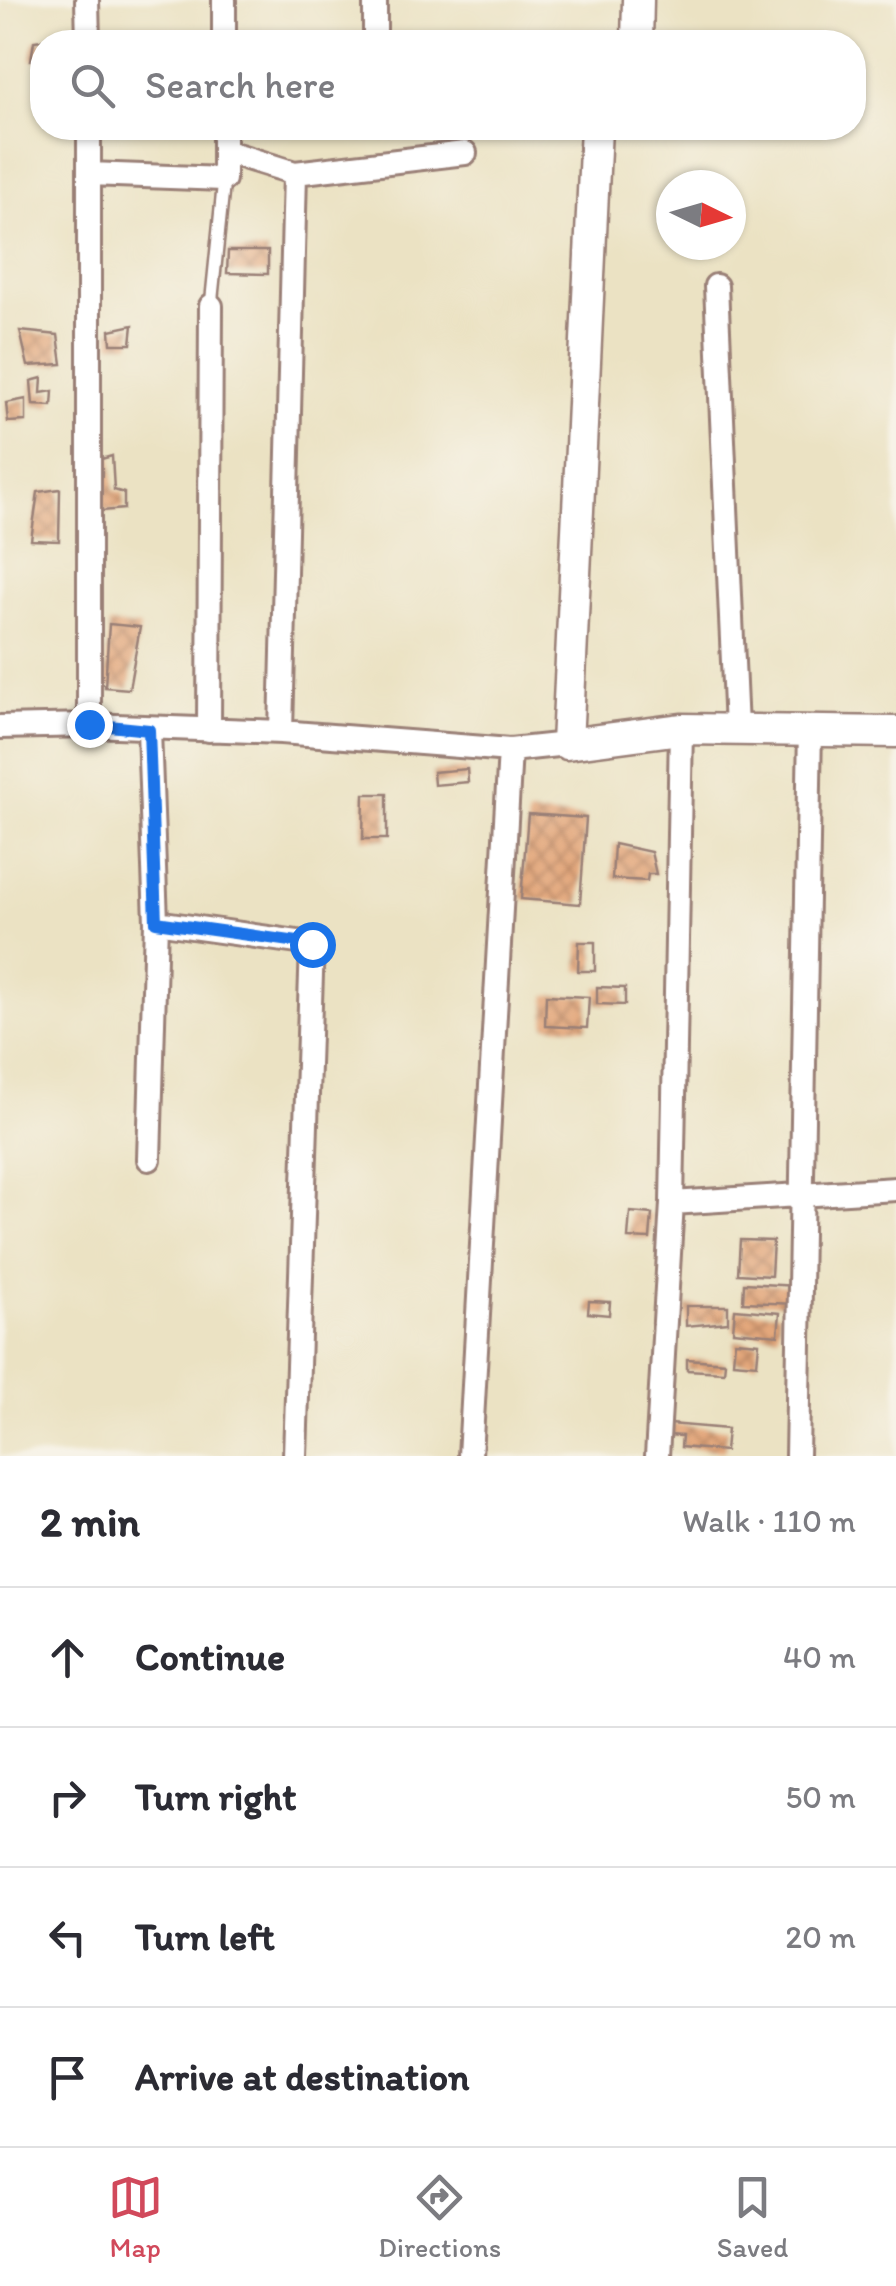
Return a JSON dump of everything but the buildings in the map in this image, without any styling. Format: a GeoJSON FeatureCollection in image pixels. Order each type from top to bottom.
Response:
{"type":"FeatureCollection","features":[{"type":"Feature","properties":{"kind":"main road"},"geometry":{"type":"LineString","coordinates":[[637,30],[638,0]]}},
{"type":"Feature","properties":{"kind":"main road"},"geometry":{"type":"LineString","coordinates":[[595,140],[567,744],[681,729],[896,732]]}},
{"type":"Feature","properties":{"kind":"street"},"geometry":{"type":"LineString","coordinates":[[87,0],[88,30]]}},
{"type":"Feature","properties":{"kind":"street"},"geometry":{"type":"LineString","coordinates":[[224,0],[224,30]]}},
{"type":"Feature","properties":{"kind":"street"},"geometry":{"type":"LineString","coordinates":[[374,30],[375,0]]}},
{"type":"Feature","properties":{"kind":"street"},"geometry":{"type":"LineString","coordinates":[[89,140],[89,724]]}},
{"type":"Feature","properties":{"kind":"street"},"geometry":{"type":"LineString","coordinates":[[90,174],[224,179],[224,140]]}},
{"type":"Feature","properties":{"kind":"street"},"geometry":{"type":"LineString","coordinates":[[226,140],[294,173],[465,153]]}},
{"type":"Feature","properties":{"kind":"street"},"geometry":{"type":"LineString","coordinates":[[281,732],[294,173]]}},
{"type":"Feature","properties":{"kind":"street"},"geometry":{"type":"LineString","coordinates":[[716,286],[736,728]]}},
{"type":"Feature","properties":{"kind":"street"},"geometry":{"type":"LineString","coordinates":[[210,730],[211,306]]}},
{"type":"Feature","properties":{"kind":"street"},"geometry":{"type":"LineString","coordinates":[[0,728],[89,724],[149,730],[281,732],[510,750],[567,744]]}},
{"type":"Feature","properties":{"kind":"street"},"geometry":{"type":"LineString","coordinates":[[797,1456],[810,728]]}},
{"type":"Feature","properties":{"kind":"street"},"geometry":{"type":"LineString","coordinates":[[657,1456],[672,1203],[681,729]]}},
{"type":"Feature","properties":{"kind":"street"},"geometry":{"type":"LineString","coordinates":[[148,1159],[156,922],[149,730]]}},
{"type":"Feature","properties":{"kind":"street"},"geometry":{"type":"LineString","coordinates":[[470,1456],[510,750]]}},
{"type":"Feature","properties":{"kind":"street"},"geometry":{"type":"LineString","coordinates":[[156,922],[312,944],[296,1456]]}},
{"type":"Feature","properties":{"kind":"street"},"geometry":{"type":"LineString","coordinates":[[672,1203],[896,1189]]}},
{"type":"Feature","properties":{"kind":"lane"},"geometry":{"type":"LineString","coordinates":[[211,306],[224,179]]}},
{"type":"Feature","properties":{"kind":"route"},"geometry":{"type":"LineString","coordinates":[[89,724],[149,730],[156,922],[312,944]]}}]}
